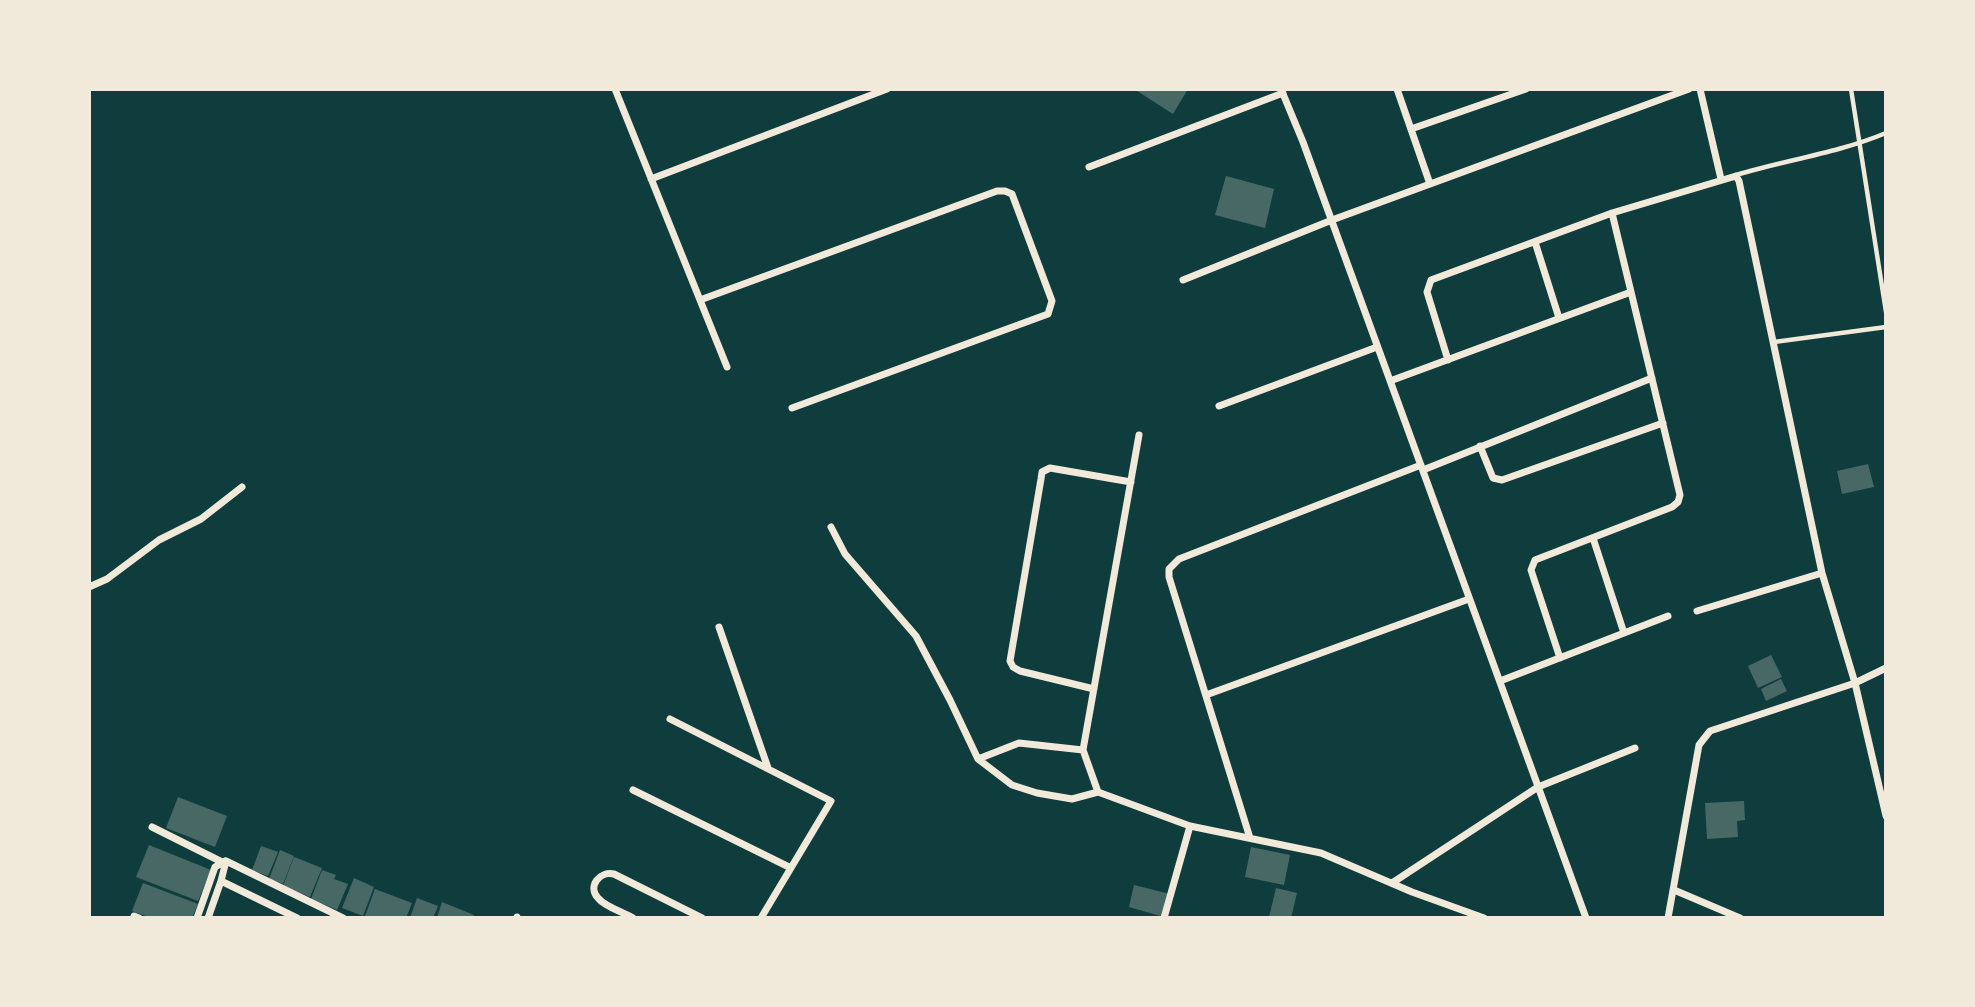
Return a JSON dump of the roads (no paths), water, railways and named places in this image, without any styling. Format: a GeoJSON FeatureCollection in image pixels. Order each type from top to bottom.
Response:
{"type":"FeatureCollection","features":[{"type":"Feature","properties":{"kind":"street"},"geometry":{"type":"LineString","coordinates":[[615,89],[727,367]]}},
{"type":"Feature","properties":{"kind":"street"},"geometry":{"type":"LineString","coordinates":[[651,179],[887,89]]}},
{"type":"Feature","properties":{"kind":"street"},"geometry":{"type":"LineString","coordinates":[[1397,89],[1430,184]]}},
{"type":"Feature","properties":{"kind":"street"},"geometry":{"type":"LineString","coordinates":[[1411,129],[1526,89]]}},
{"type":"Feature","properties":{"kind":"street"},"geometry":{"type":"LineString","coordinates":[[1183,280],[1332,220],[1689,89]]}},
{"type":"Feature","properties":{"kind":"street"},"geometry":{"type":"LineString","coordinates":[[1700,89],[1721,179]]}},
{"type":"Feature","properties":{"kind":"street"},"geometry":{"type":"LineString","coordinates":[[1089,167],[1282,91],[1332,220],[1586,918]]}},
{"type":"Feature","properties":{"kind":"street"},"geometry":{"type":"LineString","coordinates":[[1448,360],[1427,292],[1431,280],[1612,214],[1735,176],[1739,181],[1822,573],[1855,683],[1886,817]]}},
{"type":"Feature","properties":{"kind":"street"},"geometry":{"type":"LineString","coordinates":[[700,300],[997,191],[1012,194],[1052,301],[1048,314],[792,408]]}},
{"type":"Feature","properties":{"kind":"street"},"geometry":{"type":"LineString","coordinates":[[1560,658],[1531,570],[1532,564],[1535,560],[1672,508],[1680,495],[1612,214]]}},
{"type":"Feature","properties":{"kind":"street"},"geometry":{"type":"LineString","coordinates":[[1535,242],[1559,318]]}},
{"type":"Feature","properties":{"kind":"street"},"geometry":{"type":"LineString","coordinates":[[1390,381],[1631,292]]}},
{"type":"Feature","properties":{"kind":"street"},"geometry":{"type":"LineString","coordinates":[[1219,406],[1377,347]]}},
{"type":"Feature","properties":{"kind":"street"},"geometry":{"type":"LineString","coordinates":[[1250,838],[1169,577],[1169,569],[1173,563],[1652,378]]}},
{"type":"Feature","properties":{"kind":"street"},"geometry":{"type":"LineString","coordinates":[[1480,446],[1493,478],[1502,480],[1662,423]]}},
{"type":"Feature","properties":{"kind":"street"},"geometry":{"type":"LineString","coordinates":[[1098,792],[1083,750],[1139,435]]}},
{"type":"Feature","properties":{"kind":"street"},"geometry":{"type":"LineString","coordinates":[[1094,689],[1020,671],[1013,667],[1010,661],[1038,493],[1042,472],[1050,468],[1131,482]]}},
{"type":"Feature","properties":{"kind":"street"},"geometry":{"type":"LineString","coordinates":[[89,587],[107,579],[159,540],[201,519],[242,487]]}},
{"type":"Feature","properties":{"kind":"street"},"geometry":{"type":"LineString","coordinates":[[831,527],[845,554],[916,636],[978,759],[1012,785],[1037,793],[1072,799],[1098,792],[1190,826],[1321,853],[1484,918]]}},
{"type":"Feature","properties":{"kind":"street"},"geometry":{"type":"LineString","coordinates":[[1592,538],[1624,633]]}},
{"type":"Feature","properties":{"kind":"street"},"geometry":{"type":"LineString","coordinates":[[1697,611],[1822,573]]}},
{"type":"Feature","properties":{"kind":"street"},"geometry":{"type":"LineString","coordinates":[[1206,695],[1469,599]]}},
{"type":"Feature","properties":{"kind":"street"},"geometry":{"type":"LineString","coordinates":[[1500,681],[1668,616]]}},
{"type":"Feature","properties":{"kind":"street"},"geometry":{"type":"LineString","coordinates":[[719,627],[768,768]]}},
{"type":"Feature","properties":{"kind":"street"},"geometry":{"type":"LineString","coordinates":[[1668,918],[1699,745],[1704,736],[1710,731],[1855,683],[1886,668]]}},
{"type":"Feature","properties":{"kind":"street"},"geometry":{"type":"LineString","coordinates":[[670,719],[831,802],[761,918]]}},
{"type":"Feature","properties":{"kind":"street"},"geometry":{"type":"LineString","coordinates":[[978,759],[1019,743],[1083,750]]}},
{"type":"Feature","properties":{"kind":"street"},"geometry":{"type":"LineString","coordinates":[[1392,883],[1538,787],[1635,748]]}},
{"type":"Feature","properties":{"kind":"street"},"geometry":{"type":"LineString","coordinates":[[633,790],[791,867]]}},
{"type":"Feature","properties":{"kind":"street"},"geometry":{"type":"LineString","coordinates":[[1164,918],[1190,826]]}},
{"type":"Feature","properties":{"kind":"street"},"geometry":{"type":"LineString","coordinates":[[152,827],[343,918]]}},
{"type":"Feature","properties":{"kind":"street"},"geometry":{"type":"LineString","coordinates":[[208,918],[221,881],[224,862]]}},
{"type":"Feature","properties":{"kind":"street"},"geometry":{"type":"LineString","coordinates":[[197,918],[215,867],[224,862]]}},
{"type":"Feature","properties":{"kind":"street"},"geometry":{"type":"LineString","coordinates":[[633,918],[596,896],[594,888],[597,878],[611,873],[702,918]]}},
{"type":"Feature","properties":{"kind":"street"},"geometry":{"type":"LineString","coordinates":[[221,881],[297,918]]}},
{"type":"Feature","properties":{"kind":"street"},"geometry":{"type":"LineString","coordinates":[[1674,890],[1740,918]]}},
{"type":"Feature","properties":{"kind":"lane"},"geometry":{"type":"LineString","coordinates":[[1851,89],[1886,312]]}},
{"type":"Feature","properties":{"kind":"lane"},"geometry":{"type":"LineString","coordinates":[[1735,176],[1777,163],[1860,144],[1886,133]]}},
{"type":"Feature","properties":{"kind":"lane"},"geometry":{"type":"LineString","coordinates":[[1774,342],[1886,327]]}}]}
